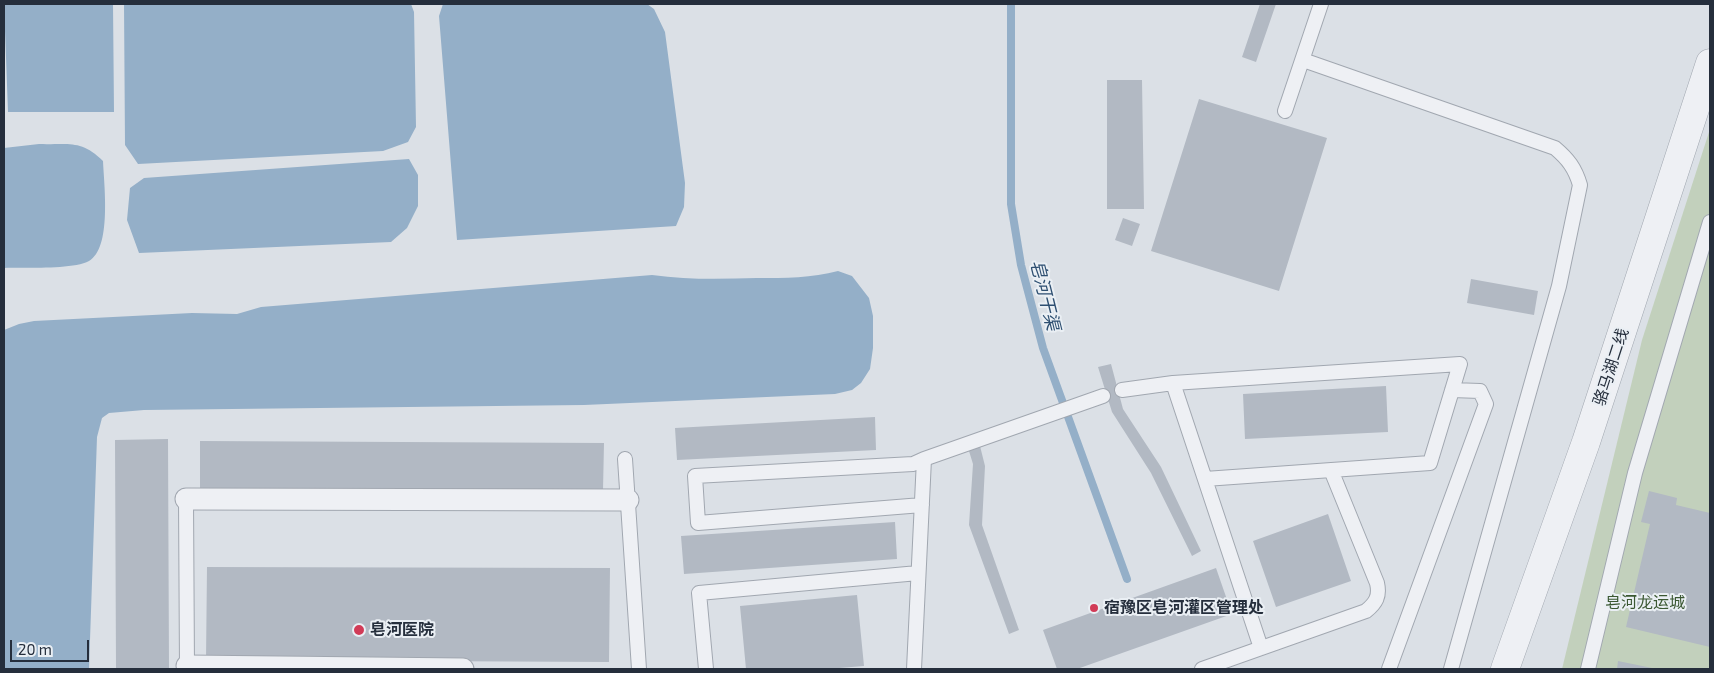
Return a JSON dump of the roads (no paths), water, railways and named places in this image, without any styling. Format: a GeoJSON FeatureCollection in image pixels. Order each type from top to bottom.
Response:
{"type":"FeatureCollection","features":[{"type":"Feature","properties":{"kind":"street","name":"骆马湖二线"},"geometry":{"type":"LineString","coordinates":[[1505,669],[1586,442],[1710,63]]}},
{"type":"Feature","properties":{"kind":"street"},"geometry":{"type":"LineString","coordinates":[[186,499],[628,500]]}},
{"type":"Feature","properties":{"kind":"street"},"geometry":{"type":"LineString","coordinates":[[187,668],[463,669]]}},
{"type":"Feature","properties":{"kind":"lane"},"geometry":{"type":"LineString","coordinates":[[1285,111],[1322,4]]}},
{"type":"Feature","properties":{"kind":"lane"},"geometry":{"type":"LineString","coordinates":[[1303,60],[1555,148],[1567,158],[1576,171],[1580,185],[1559,286],[1451,669]]}},
{"type":"Feature","properties":{"kind":"lane"},"geometry":{"type":"LineString","coordinates":[[1588,669],[1635,473],[1710,222]]}},
{"type":"Feature","properties":{"kind":"lane"},"geometry":{"type":"LineString","coordinates":[[1122,390],[1173,383],[1460,364],[1430,463],[1205,479]]}},
{"type":"Feature","properties":{"kind":"lane"},"geometry":{"type":"LineString","coordinates":[[1173,383],[1261,648]]}},
{"type":"Feature","properties":{"kind":"lane"},"geometry":{"type":"LineString","coordinates":[[1389,669],[1486,404],[1480,391],[1452,390]]}},
{"type":"Feature","properties":{"kind":"lane"},"geometry":{"type":"LineString","coordinates":[[922,505],[698,523],[695,476],[912,464],[1103,396]]}},
{"type":"Feature","properties":{"kind":"lane"},"geometry":{"type":"LineString","coordinates":[[625,459],[639,669]]}},
{"type":"Feature","properties":{"kind":"lane"},"geometry":{"type":"LineString","coordinates":[[914,669],[924,459]]}},
{"type":"Feature","properties":{"kind":"lane"},"geometry":{"type":"LineString","coordinates":[[1202,669],[1366,611],[1376,601],[1378,596],[1377,583],[1331,470]]}},
{"type":"Feature","properties":{"kind":"lane"},"geometry":{"type":"LineString","coordinates":[[186,499],[187,668]]}},
{"type":"Feature","properties":{"kind":"lane"},"geometry":{"type":"LineString","coordinates":[[706,669],[700,593],[918,573]]}},
{"type":"Feature","properties":{"kind":"water"},"geometry":{"type":"Polygon","coordinates":[[[4,4],[113,4],[114,112],[8,112],[4,4]]]}},
{"type":"Feature","properties":{"kind":"water"},"geometry":{"type":"Polygon","coordinates":[[[124,4],[411,4],[414,12],[416,127],[408,142],[383,151],[138,164],[125,145],[124,4]]]}},
{"type":"Feature","properties":{"kind":"water"},"geometry":{"type":"Polygon","coordinates":[[[443,4],[647,4],[654,9],[665,32],[685,183],[684,207],[676,226],[457,240],[439,16],[443,4]]]}},
{"type":"Feature","properties":{"kind":"water"},"geometry":{"type":"Polygon","coordinates":[[[39,144],[81,146],[103,161],[105,215],[101,243],[96,254],[89,261],[81,264],[60,267],[4,268],[4,148],[39,144]]]}},
{"type":"Feature","properties":{"kind":"water"},"geometry":{"type":"Polygon","coordinates":[[[409,159],[418,175],[418,206],[407,228],[391,242],[139,253],[127,220],[130,188],[144,178],[409,159]]]}},
{"type":"Feature","properties":{"kind":"water"},"geometry":{"type":"Polygon","coordinates":[[[838,271],[852,276],[869,298],[873,316],[873,348],[870,369],[861,383],[852,390],[835,394],[584,405],[144,410],[109,413],[102,418],[97,437],[89,669],[4,669],[4,330],[34,321],[192,313],[237,314],[261,307],[652,275],[704,279],[778,278],[838,271]]]}},
{"type":"Feature","properties":{"kind":"waterway","name":"皂河干渠"},"geometry":{"type":"LineString","coordinates":[[1011,4],[1011,204],[1021,265],[1043,348],[1127,579]]}},
{"type":"Feature","properties":{"kind":"place","name":"宿豫区皂河灌区管理处"},"geometry":{"type":"Point","coordinates":[1094,608]}},
{"type":"Feature","properties":{"kind":"place","name":"皂河医院"},"geometry":{"type":"Point","coordinates":[359,630]}},
{"type":"Feature","properties":{"kind":"park label","name":"皂河龙运城"},"geometry":{"type":"Point","coordinates":[1645,603]}}]}
